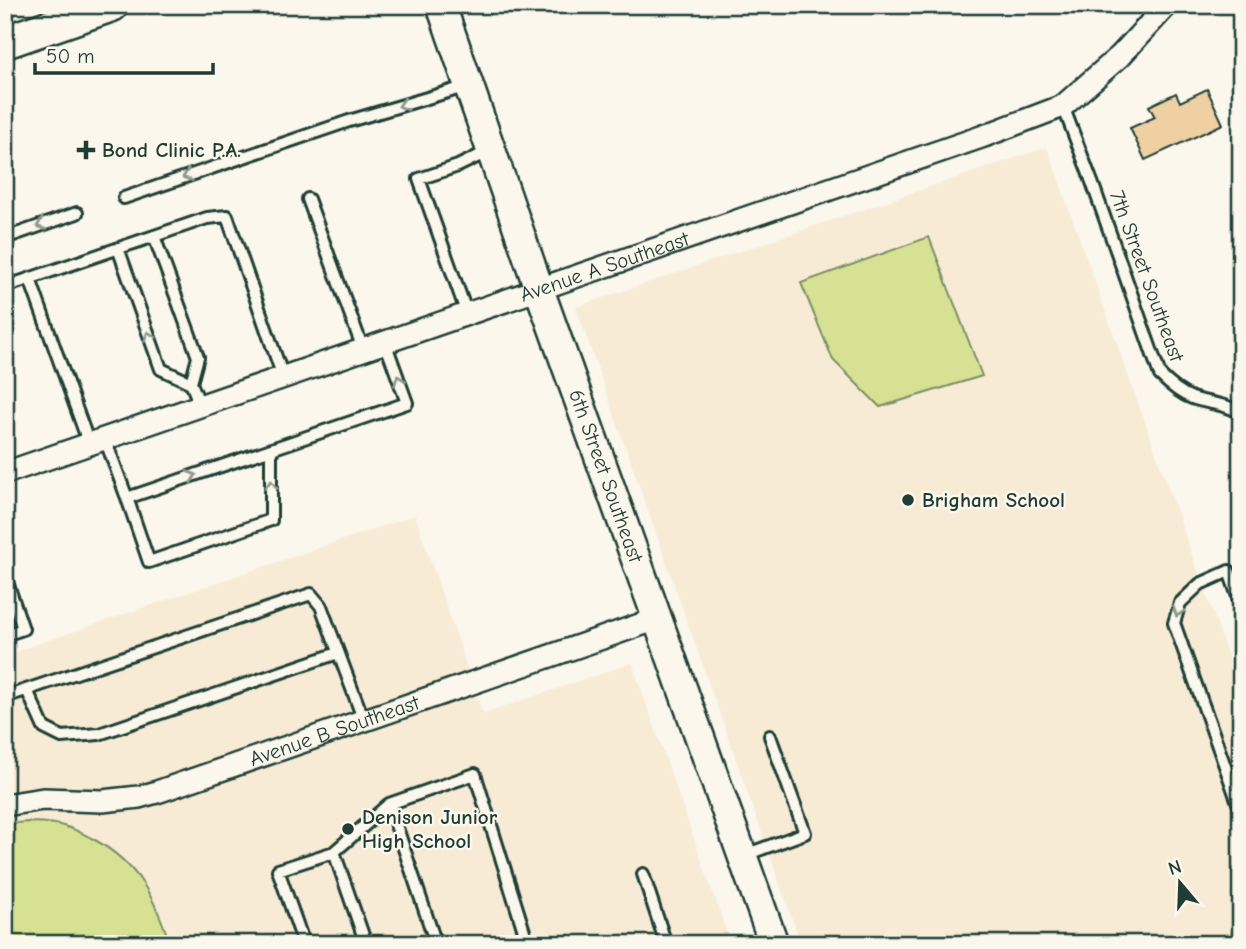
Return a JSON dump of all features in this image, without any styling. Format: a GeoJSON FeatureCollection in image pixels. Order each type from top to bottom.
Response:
{"type":"FeatureCollection","features":[{"type":"Feature","properties":{"kind":"main road"},"geometry":{"type":"LineString","coordinates":[[5,42],[112,5]]}},
{"type":"Feature","properties":{"kind":"street","name":"6th Street Southeast"},"geometry":{"type":"LineString","coordinates":[[441,5],[539,289],[774,944]]}},
{"type":"Feature","properties":{"kind":"street","name":"Avenue A Southeast"},"geometry":{"type":"LineString","coordinates":[[5,472],[984,136],[1063,106],[1120,56],[1167,5]]}},
{"type":"Feature","properties":{"kind":"street","name":"Avenue B Southeast"},"geometry":{"type":"LineString","coordinates":[[5,805],[43,799],[102,801],[139,797],[657,619]]}},
{"type":"Feature","properties":{"kind":"lane"},"geometry":{"type":"LineString","coordinates":[[124,198],[349,121],[468,86]]}},
{"type":"Feature","properties":{"kind":"lane","name":"7th Street Southeast"},"geometry":{"type":"LineString","coordinates":[[1063,106],[1160,374],[1171,386],[1190,397],[1231,406],[1241,413]]}},
{"type":"Feature","properties":{"kind":"lane"},"geometry":{"type":"LineString","coordinates":[[467,314],[419,179],[458,166],[491,150]]}},
{"type":"Feature","properties":{"kind":"lane"},"geometry":{"type":"LineString","coordinates":[[308,199],[363,349]]}},
{"type":"Feature","properties":{"kind":"lane"},"geometry":{"type":"LineString","coordinates":[[5,238],[77,214]]}},
{"type":"Feature","properties":{"kind":"lane"},"geometry":{"type":"LineString","coordinates":[[5,288],[207,218],[227,216],[283,377]]}},
{"type":"Feature","properties":{"kind":"lane"},"geometry":{"type":"LineString","coordinates":[[154,236],[198,357],[191,383],[200,405]]}},
{"type":"Feature","properties":{"kind":"lane"},"geometry":{"type":"LineString","coordinates":[[118,248],[161,369],[191,383]]}},
{"type":"Feature","properties":{"kind":"lane"},"geometry":{"type":"LineString","coordinates":[[30,279],[97,442],[127,498],[149,562],[271,520],[271,449]]}},
{"type":"Feature","properties":{"kind":"lane"},"geometry":{"type":"LineString","coordinates":[[127,498],[407,403],[385,342]]}},
{"type":"Feature","properties":{"kind":"lane"},"geometry":{"type":"LineString","coordinates":[[1241,605],[1228,571],[1200,584],[1180,603],[1174,623],[1241,811]]}},
{"type":"Feature","properties":{"kind":"lane"},"geometry":{"type":"LineString","coordinates":[[5,576],[23,629],[5,635]]}},
{"type":"Feature","properties":{"kind":"lane"},"geometry":{"type":"LineString","coordinates":[[5,697],[311,594],[321,606],[364,721]]}},
{"type":"Feature","properties":{"kind":"lane"},"geometry":{"type":"LineString","coordinates":[[27,690],[44,728],[62,737],[99,734],[338,653]]}},
{"type":"Feature","properties":{"kind":"lane"},"geometry":{"type":"LineString","coordinates":[[742,856],[805,833],[770,736]]}},
{"type":"Feature","properties":{"kind":"lane"},"geometry":{"type":"LineString","coordinates":[[304,944],[278,870],[334,852],[389,804],[475,774],[528,944]]}},
{"type":"Feature","properties":{"kind":"lane"},"geometry":{"type":"LineString","coordinates":[[389,804],[436,944]]}},
{"type":"Feature","properties":{"kind":"lane"},"geometry":{"type":"LineString","coordinates":[[334,852],[366,944]]}},
{"type":"Feature","properties":{"kind":"lane"},"geometry":{"type":"LineString","coordinates":[[643,874],[666,944]]}},
{"type":"Feature","properties":{"kind":"shaded area","name":"Brigham School"},"geometry":{"type":"Polygon","coordinates":[[[1047,147],[1241,692],[1241,944],[801,944],[576,307],[1047,147]]]}},
{"type":"Feature","properties":{"kind":"shaded area","name":"Denison Junior High School"},"geometry":{"type":"Polygon","coordinates":[[[415,515],[483,714],[632,663],[731,944],[5,944],[5,655],[415,515]]]}},
{"type":"Feature","properties":{"kind":"green space"},"geometry":{"type":"Polygon","coordinates":[[[929,237],[982,376],[880,407],[833,360],[801,283],[929,237]]]}},
{"type":"Feature","properties":{"kind":"green space"},"geometry":{"type":"Polygon","coordinates":[[[27,822],[70,828],[110,849],[123,860],[134,871],[151,897],[170,944],[5,944],[5,824],[27,822]]]}},
{"type":"Feature","properties":{"kind":"building"},"geometry":{"type":"Polygon","coordinates":[[[1207,89],[1223,124],[1145,160],[1130,128],[1155,117],[1149,106],[1176,93],[1180,102],[1207,89]]]}},
{"type":"Feature","properties":{"kind":"place","name":"Bond Clinic P.A."},"geometry":{"type":"Point","coordinates":[86,150]}},
{"type":"Feature","properties":{"kind":"place","name":"Brigham School"},"geometry":{"type":"Point","coordinates":[908,500]}},
{"type":"Feature","properties":{"kind":"place","name":"Denison Junior High School"},"geometry":{"type":"Point","coordinates":[348,829]}}]}
